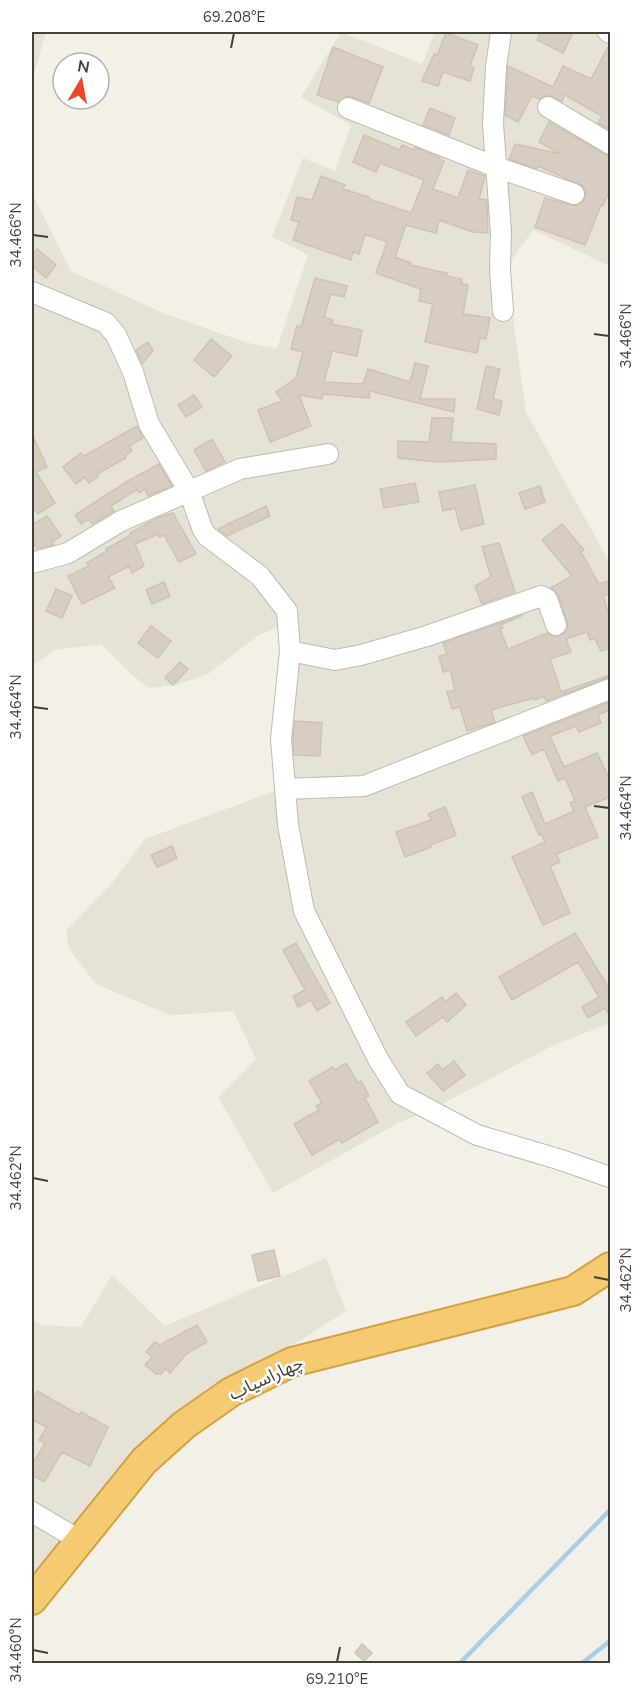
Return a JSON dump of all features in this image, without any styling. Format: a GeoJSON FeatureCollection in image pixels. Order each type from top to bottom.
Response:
{"type":"FeatureCollection","features":[{"type":"Feature","properties":{"kind":"highway","name":"چهاراسیاب"},"geometry":{"type":"LineString","coordinates":[[32,1600],[144,1461],[184,1425],[231,1392],[292,1362],[573,1291],[610,1267]]}},
{"type":"Feature","properties":{"kind":"street"},"geometry":{"type":"LineString","coordinates":[[501,32],[496,67],[493,124],[501,232],[500,270],[503,311]]}},
{"type":"Feature","properties":{"kind":"street"},"geometry":{"type":"LineString","coordinates":[[548,107],[610,144]]}},
{"type":"Feature","properties":{"kind":"street"},"geometry":{"type":"LineString","coordinates":[[348,108],[496,167],[574,194]]}},
{"type":"Feature","properties":{"kind":"street"},"geometry":{"type":"LineString","coordinates":[[32,292],[106,323],[116,335],[133,372],[149,424],[189,491],[202,528],[207,536],[260,576],[287,611],[290,651],[281,739],[288,825],[304,910],[378,1059],[400,1094],[477,1135],[610,1177]]}},
{"type":"Feature","properties":{"kind":"street"},"geometry":{"type":"LineString","coordinates":[[32,563],[68,553],[121,521],[240,469],[328,454]]}},
{"type":"Feature","properties":{"kind":"street"},"geometry":{"type":"LineString","coordinates":[[290,651],[335,660],[362,656],[541,596],[547,599],[556,625]]}},
{"type":"Feature","properties":{"kind":"street"},"geometry":{"type":"LineString","coordinates":[[285,789],[364,786],[610,689]]}},
{"type":"Feature","properties":{"kind":"street"},"geometry":{"type":"LineString","coordinates":[[32,1512],[80,1540]]}},
{"type":"Feature","properties":{"kind":"shaded area"},"geometry":{"type":"Polygon","coordinates":[[[32,32],[46,32],[32,81],[32,32]]]}},
{"type":"Feature","properties":{"kind":"shaded area"},"geometry":{"type":"Polygon","coordinates":[[[341,32],[422,64],[435,32],[484,32],[495,36],[497,32],[610,32],[610,266],[533,230],[506,268],[526,412],[610,563],[610,1023],[552,1046],[429,1111],[400,1122],[273,1193],[218,1097],[256,1059],[233,1011],[170,1015],[96,984],[69,949],[66,931],[112,883],[145,839],[286,787],[289,622],[259,635],[208,674],[176,685],[149,688],[132,675],[101,644],[55,650],[32,666],[32,193],[71,271],[163,313],[245,342],[277,349],[308,255],[272,237],[303,158],[335,171],[351,125],[301,97],[341,32]]]}},
{"type":"Feature","properties":{"kind":"shaded area"},"geometry":{"type":"Polygon","coordinates":[[[326,1258],[346,1311],[299,1341],[207,1388],[32,1586],[32,1320],[43,1325],[81,1327],[112,1275],[165,1326],[326,1258]]]}},
{"type":"Feature","properties":{"kind":"building"},"geometry":{"type":"Polygon","coordinates":[[[541,32],[573,32],[563,53],[537,40],[541,32]]]}},
{"type":"Feature","properties":{"kind":"building"},"geometry":{"type":"Polygon","coordinates":[[[446,33],[478,45],[470,66],[474,68],[470,81],[443,72],[438,86],[422,81],[434,54],[437,55],[446,33]]]}},
{"type":"Feature","properties":{"kind":"building"},"geometry":{"type":"Polygon","coordinates":[[[609,45],[610,130],[598,123],[602,116],[565,95],[562,101],[549,95],[539,99],[532,96],[518,122],[505,115],[508,66],[553,87],[563,66],[591,79],[609,45]]]}},
{"type":"Feature","properties":{"kind":"building"},"geometry":{"type":"Polygon","coordinates":[[[333,47],[383,67],[369,103],[346,96],[338,102],[317,95],[333,47]]]}},
{"type":"Feature","properties":{"kind":"building"},"geometry":{"type":"Polygon","coordinates":[[[430,108],[455,118],[449,135],[423,125],[430,108]]]}},
{"type":"Feature","properties":{"kind":"building"},"geometry":{"type":"Polygon","coordinates":[[[549,122],[610,156],[610,189],[585,245],[535,227],[545,198],[577,206],[585,197],[586,191],[583,186],[538,166],[537,169],[509,159],[515,144],[561,154],[539,142],[549,122]]]}},
{"type":"Feature","properties":{"kind":"building"},"geometry":{"type":"Polygon","coordinates":[[[364,135],[400,150],[402,145],[414,150],[415,147],[440,158],[444,161],[433,189],[458,198],[468,170],[485,176],[479,199],[487,200],[488,233],[473,232],[439,220],[436,233],[406,225],[395,257],[411,263],[410,265],[447,273],[446,276],[462,279],[461,284],[468,285],[463,314],[490,318],[486,339],[480,338],[477,353],[425,342],[433,304],[419,301],[421,289],[376,273],[387,242],[365,234],[359,254],[353,252],[351,260],[293,240],[299,222],[291,220],[297,197],[312,200],[321,176],[345,185],[343,189],[411,213],[424,180],[380,163],[376,172],[353,162],[364,135]]]}},
{"type":"Feature","properties":{"kind":"building"},"geometry":{"type":"Polygon","coordinates":[[[37,249],[56,265],[46,278],[32,266],[32,256],[37,249]]]}},
{"type":"Feature","properties":{"kind":"building"},"geometry":{"type":"Polygon","coordinates":[[[315,278],[347,286],[344,297],[331,294],[324,317],[333,320],[332,324],[362,330],[357,356],[332,351],[324,382],[363,384],[368,369],[410,382],[415,363],[428,366],[420,399],[455,399],[454,412],[370,391],[369,398],[323,394],[322,399],[299,395],[311,426],[270,442],[258,410],[282,401],[276,392],[296,378],[303,352],[291,349],[297,326],[301,327],[315,278]]]}},
{"type":"Feature","properties":{"kind":"building"},"geometry":{"type":"Polygon","coordinates":[[[211,339],[232,356],[214,377],[194,360],[211,339]]]}},
{"type":"Feature","properties":{"kind":"building"},"geometry":{"type":"Polygon","coordinates":[[[148,342],[153,351],[142,364],[136,350],[148,342]]]}},
{"type":"Feature","properties":{"kind":"building"},"geometry":{"type":"Polygon","coordinates":[[[486,366],[500,369],[493,399],[502,401],[499,415],[477,409],[486,366]]]}},
{"type":"Feature","properties":{"kind":"building"},"geometry":{"type":"Polygon","coordinates":[[[194,395],[202,407],[186,417],[178,405],[194,395]]]}},
{"type":"Feature","properties":{"kind":"building"},"geometry":{"type":"Polygon","coordinates":[[[432,418],[453,418],[451,442],[496,444],[496,459],[439,462],[398,458],[398,441],[429,442],[432,418]]]}},
{"type":"Feature","properties":{"kind":"building"},"geometry":{"type":"Polygon","coordinates":[[[137,426],[143,438],[129,446],[132,451],[125,455],[126,458],[97,474],[99,476],[89,483],[85,477],[76,484],[63,467],[81,453],[84,456],[137,426]]]}},
{"type":"Feature","properties":{"kind":"building"},"geometry":{"type":"Polygon","coordinates":[[[32,434],[47,467],[36,472],[55,503],[38,514],[32,504],[32,434]]]}},
{"type":"Feature","properties":{"kind":"building"},"geometry":{"type":"Polygon","coordinates":[[[212,439],[225,462],[206,471],[194,450],[212,439]]]}},
{"type":"Feature","properties":{"kind":"building"},"geometry":{"type":"Polygon","coordinates":[[[159,464],[172,486],[148,496],[145,489],[139,493],[137,489],[111,506],[114,511],[92,524],[89,519],[81,524],[75,515],[159,464]]]}},
{"type":"Feature","properties":{"kind":"building"},"geometry":{"type":"Polygon","coordinates":[[[415,483],[419,502],[384,508],[380,489],[415,483]]]}},
{"type":"Feature","properties":{"kind":"building"},"geometry":{"type":"Polygon","coordinates":[[[475,485],[484,524],[461,530],[455,508],[443,511],[439,492],[475,485]]]}},
{"type":"Feature","properties":{"kind":"building"},"geometry":{"type":"Polygon","coordinates":[[[540,486],[545,502],[525,509],[519,493],[540,486]]]}},
{"type":"Feature","properties":{"kind":"building"},"geometry":{"type":"Polygon","coordinates":[[[266,506],[270,516],[227,536],[218,529],[266,506]]]}},
{"type":"Feature","properties":{"kind":"building"},"geometry":{"type":"Polygon","coordinates":[[[173,513],[196,554],[179,562],[164,535],[159,537],[158,534],[135,544],[144,566],[132,573],[129,566],[108,577],[115,588],[82,604],[68,576],[89,566],[87,563],[131,535],[130,533],[157,518],[173,513]]]}},
{"type":"Feature","properties":{"kind":"building"},"geometry":{"type":"Polygon","coordinates":[[[47,516],[61,536],[52,542],[54,545],[37,549],[32,541],[36,539],[32,525],[47,516]]]}},
{"type":"Feature","properties":{"kind":"building"},"geometry":{"type":"Polygon","coordinates":[[[562,524],[584,550],[581,552],[599,584],[608,581],[610,593],[603,596],[610,618],[610,648],[601,651],[595,639],[590,640],[587,632],[566,639],[571,652],[550,659],[561,692],[610,675],[610,677],[546,701],[545,696],[491,710],[495,722],[467,731],[460,707],[452,709],[447,692],[455,690],[450,670],[443,672],[439,656],[447,654],[443,643],[523,615],[501,625],[503,628],[500,629],[508,649],[547,633],[554,637],[565,633],[568,628],[567,621],[558,595],[551,588],[572,576],[542,540],[562,524]]]}},
{"type":"Feature","properties":{"kind":"building"},"geometry":{"type":"Polygon","coordinates":[[[499,543],[515,592],[482,604],[475,586],[491,577],[482,547],[499,543]]]}},
{"type":"Feature","properties":{"kind":"building"},"geometry":{"type":"Polygon","coordinates":[[[164,582],[170,596],[152,604],[146,590],[164,582]]]}},
{"type":"Feature","properties":{"kind":"building"},"geometry":{"type":"Polygon","coordinates":[[[56,589],[72,596],[62,618],[46,611],[56,589]]]}},
{"type":"Feature","properties":{"kind":"building"},"geometry":{"type":"Polygon","coordinates":[[[151,626],[171,641],[158,658],[138,643],[151,626]]]}},
{"type":"Feature","properties":{"kind":"building"},"geometry":{"type":"Polygon","coordinates":[[[180,662],[188,669],[173,685],[165,678],[180,662]]]}},
{"type":"Feature","properties":{"kind":"building"},"geometry":{"type":"Polygon","coordinates":[[[610,702],[610,710],[598,715],[601,723],[579,732],[576,726],[550,736],[564,767],[597,753],[610,780],[610,797],[585,807],[598,837],[556,854],[560,862],[550,866],[570,913],[543,925],[512,857],[545,842],[541,834],[539,835],[522,797],[532,792],[545,824],[574,811],[570,803],[575,801],[565,778],[558,781],[544,749],[532,755],[523,736],[610,702]]]}},
{"type":"Feature","properties":{"kind":"building"},"geometry":{"type":"Polygon","coordinates":[[[295,721],[322,723],[320,756],[294,755],[295,721]]]}},
{"type":"Feature","properties":{"kind":"building"},"geometry":{"type":"Polygon","coordinates":[[[445,807],[456,835],[405,857],[396,832],[431,820],[428,814],[445,807]]]}},
{"type":"Feature","properties":{"kind":"building"},"geometry":{"type":"Polygon","coordinates":[[[172,846],[177,858],[157,867],[151,855],[172,846]]]}},
{"type":"Feature","properties":{"kind":"building"},"geometry":{"type":"Polygon","coordinates":[[[575,933],[610,990],[610,1017],[605,1008],[588,1018],[582,1007],[599,997],[578,962],[512,1000],[499,977],[575,933]]]}},
{"type":"Feature","properties":{"kind":"building"},"geometry":{"type":"Polygon","coordinates":[[[296,943],[330,1003],[317,1011],[311,1000],[298,1007],[293,996],[305,990],[283,950],[296,943]]]}},
{"type":"Feature","properties":{"kind":"building"},"geometry":{"type":"Polygon","coordinates":[[[456,993],[466,1005],[447,1022],[443,1017],[416,1036],[406,1022],[442,997],[445,1002],[456,993]]]}},
{"type":"Feature","properties":{"kind":"building"},"geometry":{"type":"Polygon","coordinates":[[[454,1061],[465,1075],[443,1091],[427,1073],[438,1064],[442,1070],[454,1061]]]}},
{"type":"Feature","properties":{"kind":"building"},"geometry":{"type":"Polygon","coordinates":[[[346,1063],[358,1083],[361,1081],[369,1096],[365,1098],[378,1122],[342,1143],[340,1139],[312,1155],[294,1124],[319,1110],[316,1106],[322,1103],[309,1081],[333,1067],[335,1070],[346,1063]]]}},
{"type":"Feature","properties":{"kind":"building"},"geometry":{"type":"Polygon","coordinates":[[[274,1250],[280,1276],[258,1281],[252,1255],[274,1250]]]}},
{"type":"Feature","properties":{"kind":"building"},"geometry":{"type":"Polygon","coordinates":[[[197,1325],[207,1342],[186,1354],[170,1373],[166,1368],[161,1374],[156,1374],[145,1365],[152,1357],[146,1352],[155,1342],[160,1345],[197,1325]]]}},
{"type":"Feature","properties":{"kind":"building"},"geometry":{"type":"Polygon","coordinates":[[[37,1391],[79,1415],[81,1412],[108,1427],[90,1466],[62,1452],[44,1482],[32,1475],[32,1465],[45,1443],[39,1440],[47,1427],[32,1420],[32,1406],[37,1391]]]}},
{"type":"Feature","properties":{"kind":"building"},"geometry":{"type":"Polygon","coordinates":[[[362,1644],[372,1653],[364,1661],[355,1653],[362,1644]]]}},
{"type":"Feature","properties":{"kind":"waterway"},"geometry":{"type":"LineString","coordinates":[[459,1664],[610,1510]]}},
{"type":"Feature","properties":{"kind":"waterway"},"geometry":{"type":"LineString","coordinates":[[581,1664],[610,1641]]}}]}
